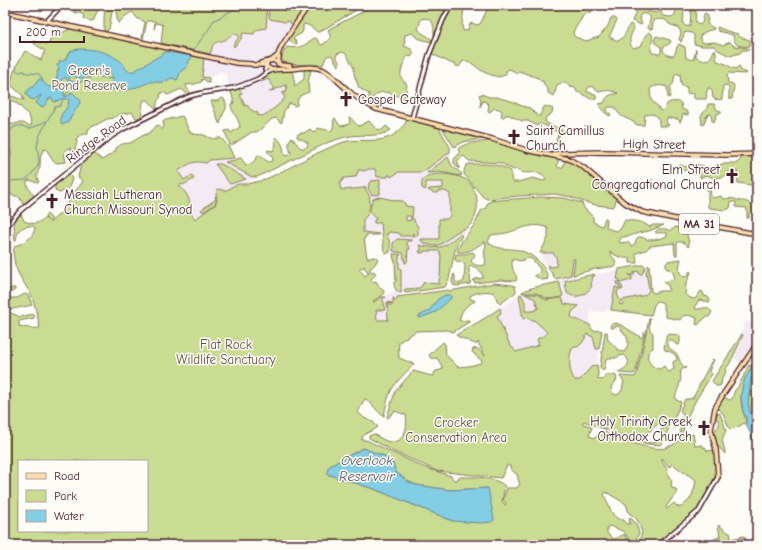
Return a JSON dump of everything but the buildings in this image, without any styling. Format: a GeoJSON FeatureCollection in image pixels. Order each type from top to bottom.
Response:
{"type":"FeatureCollection","features":[{"type":"Feature","properties":{"kind":"main road"},"geometry":{"type":"LineString","coordinates":[[272,66],[281,47],[309,5]]}},
{"type":"Feature","properties":{"kind":"main road","name":"MA 31"},"geometry":{"type":"LineString","coordinates":[[5,12],[240,63],[292,69],[314,68],[322,70],[330,74],[353,95],[376,109],[492,139],[526,150],[569,159],[581,165],[623,201],[642,212],[651,215],[757,234]]}},
{"type":"Feature","properties":{"kind":"main road"},"geometry":{"type":"LineString","coordinates":[[272,66],[279,62],[283,44]]}},
{"type":"Feature","properties":{"kind":"main road"},"geometry":{"type":"LineString","coordinates":[[252,64],[263,63],[272,66],[298,68]]}},
{"type":"Feature","properties":{"kind":"main road","name":"High Street"},"geometry":{"type":"LineString","coordinates":[[551,155],[560,153],[605,152],[727,155],[757,154]]}},
{"type":"Feature","properties":{"kind":"main road"},"geometry":{"type":"LineString","coordinates":[[718,477],[716,450],[711,430],[715,408],[757,344]]}},
{"type":"Feature","properties":{"kind":"street"},"geometry":{"type":"LineString","coordinates":[[46,22],[62,5]]}},
{"type":"Feature","properties":{"kind":"street"},"geometry":{"type":"LineString","coordinates":[[412,118],[428,56],[451,5]]}},
{"type":"Feature","properties":{"kind":"street"},"geometry":{"type":"LineString","coordinates":[[259,78],[272,66]]}},
{"type":"Feature","properties":{"kind":"street","name":"Rindge Road"},"geometry":{"type":"LineString","coordinates":[[5,228],[21,210],[33,200],[112,136],[125,128],[179,100],[190,96],[240,86],[252,82],[259,78],[272,66]]}},
{"type":"Feature","properties":{"kind":"street"},"geometry":{"type":"LineString","coordinates":[[658,545],[698,513],[718,477]]}},
{"type":"Feature","properties":{"kind":"shaded area"},"geometry":{"type":"Polygon","coordinates":[[[269,17],[272,20],[285,22],[289,21],[292,24],[294,23],[297,25],[289,38],[282,57],[282,61],[284,63],[282,70],[291,70],[293,74],[296,98],[290,100],[252,132],[233,91],[228,91],[227,74],[220,72],[211,78],[202,77],[205,53],[210,54],[215,42],[225,40],[230,35],[237,34],[239,37],[233,45],[234,47],[241,39],[243,33],[255,33],[256,30],[265,29],[266,18],[269,17]]]}},
{"type":"Feature","properties":{"kind":"shaded area"},"geometry":{"type":"Polygon","coordinates":[[[409,119],[439,128],[451,149],[449,159],[450,164],[454,170],[474,189],[478,202],[476,214],[473,221],[456,244],[444,287],[402,293],[403,328],[357,323],[364,309],[395,290],[394,257],[390,254],[389,240],[385,235],[358,234],[324,193],[345,142],[386,139],[398,132],[409,119]]]}},
{"type":"Feature","properties":{"kind":"shaded area"},"geometry":{"type":"Polygon","coordinates":[[[229,147],[234,157],[239,156],[255,177],[149,257],[142,180],[229,147]]]}},
{"type":"Feature","properties":{"kind":"shaded area"},"geometry":{"type":"Polygon","coordinates":[[[582,225],[575,279],[649,265],[651,280],[651,315],[607,310],[606,312],[591,311],[587,334],[601,340],[595,373],[598,373],[596,389],[491,363],[475,344],[471,335],[478,322],[529,289],[557,282],[541,257],[549,244],[582,225]]]}},
{"type":"Feature","properties":{"kind":"shaded area"},"geometry":{"type":"Polygon","coordinates":[[[757,315],[757,360],[750,370],[732,357],[743,335],[741,333],[746,321],[753,324],[757,315]]]}},
{"type":"Feature","properties":{"kind":"green space"},"geometry":{"type":"Polygon","coordinates":[[[83,5],[103,5],[100,6],[94,20],[91,21],[84,19],[83,14],[74,12],[74,8],[83,5]]]}},
{"type":"Feature","properties":{"kind":"green space"},"geometry":{"type":"Polygon","coordinates":[[[103,5],[265,5],[267,15],[266,28],[256,30],[254,34],[243,33],[241,39],[234,47],[233,45],[239,37],[236,34],[232,34],[225,40],[214,44],[210,54],[161,43],[163,25],[156,23],[154,29],[155,21],[147,21],[143,39],[145,22],[138,19],[132,12],[118,23],[116,11],[114,10],[112,12],[109,29],[104,31],[105,6],[103,5]]]}},
{"type":"Feature","properties":{"kind":"green space"},"geometry":{"type":"Polygon","coordinates":[[[268,5],[306,5],[294,23],[291,24],[289,21],[285,22],[270,19],[268,5]]]}},
{"type":"Feature","properties":{"kind":"green space"},"geometry":{"type":"Polygon","coordinates":[[[312,5],[365,5],[319,32],[304,24],[302,33],[293,38],[297,44],[291,42],[289,38],[312,5]]]}},
{"type":"Feature","properties":{"kind":"green space"},"geometry":{"type":"Polygon","coordinates":[[[372,5],[449,5],[434,35],[432,22],[425,18],[421,19],[418,29],[432,40],[431,42],[417,38],[412,33],[405,35],[404,46],[411,49],[413,54],[411,57],[406,57],[401,71],[401,78],[407,85],[405,99],[396,95],[382,92],[377,94],[371,100],[369,99],[369,94],[359,88],[354,74],[354,68],[346,54],[343,52],[337,54],[336,56],[339,66],[330,55],[326,57],[323,65],[295,64],[285,63],[282,61],[283,54],[287,47],[296,48],[302,46],[314,38],[316,38],[322,45],[330,39],[329,29],[362,12],[372,5]]]}},
{"type":"Feature","properties":{"kind":"green space"},"geometry":{"type":"Polygon","coordinates":[[[453,5],[463,5],[464,7],[462,25],[463,30],[465,31],[468,30],[470,24],[472,23],[477,25],[480,24],[487,10],[486,5],[597,6],[598,8],[591,13],[583,16],[574,30],[573,34],[575,37],[586,41],[599,37],[608,26],[611,18],[615,18],[617,20],[609,37],[618,41],[624,36],[630,24],[634,28],[630,41],[633,48],[641,46],[645,36],[649,32],[652,34],[652,53],[661,53],[661,47],[654,41],[656,36],[670,40],[671,42],[669,44],[663,47],[663,51],[667,55],[673,56],[679,44],[685,47],[686,58],[692,60],[696,49],[696,56],[700,60],[709,59],[715,50],[717,61],[735,69],[739,66],[740,70],[747,73],[728,73],[728,83],[733,84],[734,86],[732,99],[729,99],[729,88],[724,85],[722,99],[719,100],[713,98],[710,88],[708,88],[706,99],[695,99],[694,94],[687,93],[687,87],[682,86],[680,74],[675,74],[673,84],[670,87],[670,97],[668,98],[667,87],[658,86],[650,89],[652,100],[659,107],[659,110],[662,111],[668,103],[680,102],[682,109],[688,112],[688,115],[683,114],[680,122],[678,119],[667,118],[666,120],[667,124],[669,125],[668,126],[659,126],[658,117],[652,114],[645,115],[644,125],[637,125],[619,114],[615,107],[607,108],[611,115],[610,116],[601,108],[599,104],[604,103],[612,94],[618,93],[608,91],[599,92],[594,87],[589,87],[587,92],[595,94],[596,96],[596,99],[591,99],[577,92],[575,88],[570,87],[565,82],[557,85],[554,96],[548,93],[544,82],[538,78],[519,71],[516,74],[514,71],[509,69],[505,75],[499,77],[483,72],[469,62],[463,61],[459,67],[432,54],[440,31],[453,5]]]}},
{"type":"Feature","properties":{"kind":"green space"},"geometry":{"type":"Polygon","coordinates":[[[646,5],[646,11],[656,13],[659,11],[658,5],[663,5],[661,10],[662,15],[670,17],[674,16],[678,7],[683,8],[683,24],[685,26],[690,26],[691,10],[696,11],[696,23],[700,25],[705,13],[708,16],[707,23],[714,29],[703,33],[700,36],[702,42],[714,42],[723,45],[730,42],[734,46],[748,48],[749,50],[742,50],[740,53],[730,56],[718,50],[714,46],[694,44],[694,35],[692,33],[685,32],[681,42],[679,39],[681,33],[679,28],[669,24],[665,20],[654,20],[652,29],[648,28],[650,18],[648,15],[641,14],[639,17],[642,24],[641,25],[632,21],[637,9],[645,7],[646,5]]]}},
{"type":"Feature","properties":{"kind":"green space"},"geometry":{"type":"Polygon","coordinates":[[[717,27],[738,34],[741,38],[750,40],[750,46],[736,44],[733,35],[718,31],[717,27]]]}},
{"type":"Feature","properties":{"kind":"green space","name":"Green's Pond Reserve"},"geometry":{"type":"Polygon","coordinates":[[[70,28],[204,58],[202,77],[209,78],[209,83],[202,79],[201,82],[186,85],[190,92],[189,94],[181,89],[168,95],[163,92],[161,93],[157,102],[157,109],[148,100],[144,100],[141,117],[139,118],[136,118],[132,112],[121,114],[107,119],[88,129],[88,134],[81,135],[76,139],[77,143],[75,148],[79,159],[69,148],[64,152],[66,162],[57,163],[53,161],[47,150],[44,149],[37,175],[39,182],[37,183],[30,180],[27,181],[28,187],[34,196],[23,204],[18,197],[5,194],[5,161],[10,158],[11,153],[10,149],[5,149],[5,117],[11,124],[23,123],[32,125],[29,116],[19,105],[7,96],[24,100],[22,95],[12,86],[11,83],[14,71],[17,67],[16,66],[25,51],[41,60],[45,51],[32,42],[47,44],[51,38],[70,28]]]}},
{"type":"Feature","properties":{"kind":"green space"},"geometry":{"type":"Polygon","coordinates":[[[305,69],[311,70],[308,82],[309,92],[300,96],[297,105],[295,106],[290,103],[284,111],[282,122],[281,123],[276,118],[272,119],[261,129],[256,132],[252,132],[230,145],[225,131],[229,130],[231,133],[240,127],[231,107],[231,104],[234,103],[231,91],[239,89],[242,93],[240,95],[245,106],[247,105],[251,110],[258,113],[257,115],[263,116],[275,108],[285,98],[282,93],[286,92],[287,89],[286,85],[269,92],[274,88],[268,79],[261,82],[260,80],[273,71],[291,70],[295,86],[304,79],[305,69]]]}},
{"type":"Feature","properties":{"kind":"green space"},"geometry":{"type":"Polygon","coordinates":[[[480,94],[511,101],[530,108],[538,116],[540,116],[545,106],[553,109],[552,113],[545,118],[546,123],[562,130],[562,133],[556,141],[558,134],[557,132],[544,125],[539,124],[537,126],[528,121],[522,121],[509,115],[505,115],[503,118],[501,117],[502,111],[499,109],[494,108],[490,112],[488,111],[489,105],[486,102],[483,101],[480,107],[480,94]]]}},
{"type":"Feature","properties":{"kind":"green space"},"geometry":{"type":"Polygon","coordinates":[[[222,98],[226,103],[226,109],[220,124],[211,101],[217,101],[222,98]]]}},
{"type":"Feature","properties":{"kind":"green space"},"geometry":{"type":"Polygon","coordinates":[[[708,104],[714,104],[717,110],[722,112],[717,114],[714,122],[712,121],[711,114],[709,114],[702,125],[701,116],[708,104]]]}},
{"type":"Feature","properties":{"kind":"green space"},"geometry":{"type":"Polygon","coordinates":[[[181,116],[183,117],[189,131],[193,134],[204,135],[213,139],[221,138],[229,147],[234,158],[210,160],[206,163],[194,162],[178,171],[184,180],[192,175],[194,179],[183,185],[179,185],[188,196],[190,202],[188,209],[195,219],[215,205],[217,199],[215,204],[203,212],[201,210],[216,199],[215,196],[217,198],[217,189],[224,191],[236,185],[266,179],[324,150],[344,142],[387,138],[399,131],[409,119],[439,128],[450,147],[450,152],[424,171],[399,172],[391,177],[388,175],[388,177],[377,177],[375,169],[364,171],[358,170],[358,173],[356,174],[357,176],[344,178],[340,182],[340,188],[342,190],[364,188],[365,186],[370,197],[369,211],[363,220],[363,232],[379,234],[366,235],[364,238],[367,258],[376,257],[378,259],[368,272],[364,267],[365,266],[359,269],[365,276],[371,271],[374,271],[376,274],[371,279],[373,282],[376,281],[378,286],[384,291],[383,295],[373,301],[374,302],[381,297],[386,297],[383,298],[385,310],[376,310],[377,320],[388,320],[387,302],[392,303],[388,305],[393,305],[393,298],[394,300],[397,300],[397,297],[449,291],[494,283],[515,286],[516,292],[500,304],[494,293],[491,292],[472,295],[470,296],[470,299],[475,301],[464,308],[459,320],[468,320],[470,321],[469,322],[453,332],[448,330],[416,331],[399,342],[399,358],[414,364],[393,387],[388,397],[384,416],[366,399],[364,400],[358,412],[378,427],[364,435],[362,440],[366,440],[423,467],[451,476],[454,480],[457,480],[459,477],[477,477],[495,480],[505,486],[502,501],[506,505],[503,500],[507,488],[517,488],[520,484],[517,474],[511,470],[510,466],[507,465],[501,478],[437,471],[395,452],[369,438],[369,436],[374,434],[389,442],[396,442],[400,440],[406,429],[406,415],[395,411],[388,418],[387,417],[395,392],[413,371],[434,376],[436,371],[443,368],[437,358],[432,358],[429,355],[443,342],[445,344],[446,355],[458,367],[481,363],[482,361],[472,351],[473,349],[480,350],[485,356],[478,342],[475,344],[456,335],[500,308],[501,313],[497,316],[510,345],[516,352],[539,345],[537,339],[545,335],[547,332],[534,320],[529,319],[528,317],[523,319],[519,295],[521,294],[525,302],[525,311],[535,310],[538,306],[535,299],[525,294],[537,294],[546,300],[561,298],[564,304],[579,306],[572,312],[571,317],[590,325],[592,330],[602,331],[599,349],[596,349],[593,337],[587,334],[581,344],[572,349],[570,356],[571,374],[575,380],[580,380],[591,367],[597,365],[598,379],[604,379],[605,375],[615,375],[617,377],[616,381],[611,387],[612,393],[616,395],[622,390],[624,381],[620,376],[635,377],[650,318],[649,327],[653,333],[653,348],[648,353],[648,357],[650,364],[656,368],[660,369],[664,366],[669,372],[674,369],[673,362],[677,360],[676,356],[664,348],[667,334],[679,335],[679,345],[670,339],[668,346],[676,353],[686,368],[682,369],[681,371],[681,380],[675,398],[681,402],[672,421],[666,424],[661,421],[651,430],[638,438],[646,442],[654,443],[662,436],[661,429],[670,426],[660,445],[647,444],[584,421],[582,423],[592,427],[589,436],[595,438],[601,431],[642,446],[659,449],[673,445],[685,436],[693,434],[695,446],[702,445],[702,447],[705,447],[707,451],[716,450],[715,477],[699,508],[695,513],[655,545],[638,545],[642,532],[637,519],[629,513],[626,504],[606,492],[604,495],[613,515],[620,520],[624,520],[626,524],[630,524],[629,518],[636,524],[639,533],[634,545],[631,545],[624,532],[610,526],[607,527],[607,533],[613,539],[625,535],[629,545],[5,545],[5,286],[8,290],[15,288],[15,290],[8,295],[10,298],[17,298],[25,294],[28,295],[32,305],[8,310],[9,312],[20,317],[34,315],[34,318],[19,321],[19,326],[40,328],[33,300],[19,275],[13,253],[15,246],[31,237],[35,227],[27,226],[21,229],[18,231],[15,240],[15,219],[19,214],[21,214],[24,221],[30,223],[40,222],[45,218],[48,221],[45,217],[47,214],[52,219],[49,222],[51,222],[68,205],[69,199],[82,183],[82,180],[78,177],[81,164],[94,154],[102,160],[116,151],[116,148],[122,144],[130,143],[148,134],[156,126],[159,125],[161,129],[164,127],[163,121],[181,116]],[[363,448],[330,466],[327,474],[374,489],[453,521],[488,488],[450,490],[416,485],[407,481],[396,472],[390,460],[384,456],[363,448]],[[662,458],[662,462],[672,480],[672,488],[676,489],[677,494],[666,507],[667,509],[674,503],[678,507],[682,507],[690,499],[696,480],[673,464],[669,467],[662,458]]]}},
{"type":"Feature","properties":{"kind":"green space"},"geometry":{"type":"Polygon","coordinates":[[[349,117],[359,126],[369,121],[376,129],[382,130],[386,126],[391,130],[382,134],[356,135],[329,142],[257,177],[250,176],[225,162],[241,158],[246,165],[249,165],[254,162],[258,155],[269,162],[272,161],[273,158],[267,151],[273,151],[276,144],[276,137],[282,144],[285,156],[289,155],[291,153],[289,143],[292,137],[301,148],[303,148],[308,145],[307,142],[297,137],[297,135],[310,129],[313,132],[316,131],[318,128],[331,131],[335,118],[341,126],[350,123],[349,117]]]}},
{"type":"Feature","properties":{"kind":"green space"},"geometry":{"type":"Polygon","coordinates":[[[445,128],[486,139],[463,142],[454,147],[444,131],[445,128]]]}},
{"type":"Feature","properties":{"kind":"green space"},"geometry":{"type":"Polygon","coordinates":[[[489,141],[559,158],[557,166],[559,168],[563,167],[565,160],[579,166],[615,196],[615,205],[613,207],[596,205],[571,197],[555,194],[487,199],[483,197],[464,174],[465,168],[469,164],[491,164],[506,168],[511,171],[511,178],[513,182],[533,178],[543,181],[546,180],[542,174],[524,173],[516,169],[513,170],[500,163],[469,161],[464,156],[458,160],[459,169],[454,163],[455,158],[460,153],[458,149],[461,146],[469,143],[489,141]]]}},
{"type":"Feature","properties":{"kind":"green space"},"geometry":{"type":"Polygon","coordinates":[[[741,156],[757,156],[757,186],[738,183],[737,171],[728,172],[728,174],[723,177],[713,178],[706,175],[700,178],[700,171],[691,172],[675,168],[681,165],[686,167],[700,165],[707,168],[712,168],[716,171],[721,164],[737,163],[741,159],[741,156]]]}},
{"type":"Feature","properties":{"kind":"green space"},"geometry":{"type":"Polygon","coordinates":[[[448,157],[452,166],[462,174],[461,176],[440,172],[427,173],[448,157]]]}},
{"type":"Feature","properties":{"kind":"green space"},"geometry":{"type":"Polygon","coordinates":[[[215,164],[223,165],[246,179],[230,184],[215,164]]]}},
{"type":"Feature","properties":{"kind":"green space"},"geometry":{"type":"Polygon","coordinates":[[[69,174],[72,179],[69,188],[60,193],[57,192],[55,190],[55,185],[69,174]]]}},
{"type":"Feature","properties":{"kind":"green space"},"geometry":{"type":"Polygon","coordinates":[[[440,174],[460,177],[470,183],[476,194],[477,206],[474,219],[470,225],[455,233],[444,242],[433,246],[422,242],[421,239],[439,239],[439,219],[447,219],[450,216],[450,194],[445,191],[438,191],[437,193],[434,193],[428,190],[443,188],[443,182],[426,182],[425,190],[422,188],[422,184],[426,176],[440,174]]]}},
{"type":"Feature","properties":{"kind":"green space"},"geometry":{"type":"Polygon","coordinates":[[[380,180],[380,194],[372,195],[368,189],[369,183],[371,181],[380,180]]]}},
{"type":"Feature","properties":{"kind":"green space"},"geometry":{"type":"Polygon","coordinates":[[[708,189],[710,189],[711,196],[713,198],[721,196],[724,199],[732,198],[745,201],[757,210],[757,216],[749,213],[749,218],[747,218],[747,208],[736,207],[736,202],[731,202],[730,208],[726,210],[709,208],[708,189]]]}},
{"type":"Feature","properties":{"kind":"green space"},"geometry":{"type":"Polygon","coordinates":[[[378,197],[403,201],[406,206],[413,207],[412,218],[410,216],[406,216],[406,220],[410,221],[410,219],[414,219],[418,227],[417,236],[413,236],[413,233],[412,236],[401,236],[399,233],[389,232],[386,234],[390,246],[389,253],[384,251],[381,223],[374,223],[376,218],[370,212],[373,199],[378,197]]]}},
{"type":"Feature","properties":{"kind":"green space"},"geometry":{"type":"Polygon","coordinates":[[[542,197],[564,198],[582,203],[584,208],[593,217],[593,222],[602,226],[606,218],[606,227],[612,230],[618,231],[625,220],[641,222],[649,227],[653,225],[664,225],[649,231],[622,237],[619,241],[620,243],[628,242],[631,246],[635,244],[637,238],[639,237],[648,240],[661,238],[667,236],[667,233],[657,233],[655,232],[656,231],[659,229],[671,230],[675,227],[684,231],[688,239],[689,246],[688,247],[683,242],[678,242],[677,255],[675,255],[674,243],[650,246],[646,250],[636,253],[637,263],[630,263],[630,258],[622,258],[610,252],[616,266],[595,269],[573,275],[575,259],[573,259],[571,275],[555,279],[547,265],[551,267],[556,266],[557,260],[555,256],[553,253],[540,253],[548,238],[548,228],[543,226],[529,226],[508,233],[491,235],[488,242],[498,248],[518,250],[538,260],[547,274],[548,279],[542,280],[535,276],[539,273],[540,269],[532,259],[528,258],[520,261],[513,259],[512,267],[517,279],[516,281],[500,280],[475,283],[473,281],[475,279],[483,277],[479,270],[471,266],[469,267],[471,280],[470,284],[457,286],[453,285],[452,280],[454,274],[455,281],[457,283],[464,281],[465,265],[455,260],[456,254],[473,252],[475,255],[471,261],[472,263],[481,266],[485,265],[486,243],[484,242],[466,252],[458,252],[457,250],[475,224],[481,211],[487,207],[486,205],[490,201],[542,197]]]}},
{"type":"Feature","properties":{"kind":"green space"},"geometry":{"type":"Polygon","coordinates":[[[460,234],[462,236],[455,250],[449,279],[445,287],[405,293],[405,289],[419,288],[424,282],[439,284],[440,251],[424,251],[423,253],[420,253],[419,251],[421,251],[421,247],[419,245],[433,248],[444,246],[460,234]]]}},
{"type":"Feature","properties":{"kind":"green space"},"geometry":{"type":"Polygon","coordinates":[[[397,239],[412,240],[407,241],[407,245],[410,249],[408,249],[407,262],[405,263],[403,253],[393,251],[393,243],[397,239]]]}},
{"type":"Feature","properties":{"kind":"green space"},"geometry":{"type":"Polygon","coordinates":[[[393,254],[401,255],[399,256],[399,267],[401,269],[401,293],[396,290],[394,286],[394,282],[396,281],[395,260],[393,254]]]}},
{"type":"Feature","properties":{"kind":"green space"},"geometry":{"type":"Polygon","coordinates":[[[681,259],[679,267],[680,273],[684,277],[688,275],[690,271],[691,272],[686,284],[685,294],[690,298],[695,299],[701,291],[703,292],[704,296],[708,297],[710,302],[699,300],[695,306],[696,309],[708,308],[712,312],[709,317],[706,317],[698,325],[696,324],[697,318],[690,316],[685,315],[680,320],[666,317],[662,302],[657,301],[651,315],[611,310],[615,287],[619,288],[617,291],[618,297],[621,301],[619,304],[622,305],[622,300],[642,296],[647,293],[649,289],[646,272],[648,265],[651,291],[654,293],[669,290],[668,285],[664,283],[675,278],[672,270],[666,268],[666,264],[668,261],[681,259]]]}},
{"type":"Feature","properties":{"kind":"green space"},"geometry":{"type":"Polygon","coordinates":[[[642,265],[645,266],[645,268],[642,274],[639,274],[639,271],[634,272],[634,275],[629,274],[630,276],[632,276],[632,280],[619,283],[623,289],[621,290],[619,285],[616,284],[616,282],[620,282],[619,279],[617,279],[619,269],[642,265]]]}},
{"type":"Feature","properties":{"kind":"green space"},"geometry":{"type":"Polygon","coordinates":[[[594,274],[595,276],[593,276],[592,286],[587,292],[581,296],[574,296],[567,293],[564,281],[594,274]]]}},
{"type":"Feature","properties":{"kind":"green space"},"geometry":{"type":"Polygon","coordinates":[[[559,282],[563,296],[561,297],[549,299],[536,293],[522,293],[531,288],[559,282]]]}},
{"type":"Feature","properties":{"kind":"green space"},"geometry":{"type":"Polygon","coordinates":[[[616,323],[642,338],[644,332],[645,333],[634,374],[618,372],[628,365],[628,360],[624,355],[606,359],[603,371],[600,367],[605,332],[607,332],[608,340],[617,349],[624,352],[627,348],[628,341],[623,332],[618,326],[611,328],[610,326],[611,324],[616,323]]]}},
{"type":"Feature","properties":{"kind":"green space"},"geometry":{"type":"Polygon","coordinates":[[[742,334],[743,335],[730,363],[725,370],[726,372],[722,378],[721,385],[716,386],[712,381],[742,334]]]}},
{"type":"Feature","properties":{"kind":"green space"},"geometry":{"type":"Polygon","coordinates":[[[713,359],[714,360],[709,371],[712,374],[686,419],[682,434],[680,432],[684,415],[680,411],[685,399],[693,398],[713,359]]]}},
{"type":"Feature","properties":{"kind":"green space"},"geometry":{"type":"Polygon","coordinates":[[[753,364],[744,382],[741,393],[746,424],[744,423],[738,427],[730,429],[724,415],[717,407],[723,398],[730,400],[732,399],[735,390],[749,365],[751,366],[753,364]]]}},
{"type":"Feature","properties":{"kind":"green space"},"geometry":{"type":"Polygon","coordinates":[[[757,370],[757,400],[752,402],[757,431],[748,402],[751,379],[757,370]]]}},
{"type":"Feature","properties":{"kind":"green space"},"geometry":{"type":"Polygon","coordinates":[[[718,413],[720,414],[726,431],[722,440],[725,454],[717,445],[715,435],[715,430],[719,426],[719,422],[716,418],[718,413]]]}},
{"type":"Feature","properties":{"kind":"green space"},"geometry":{"type":"Polygon","coordinates":[[[719,525],[731,534],[730,539],[743,536],[746,540],[742,541],[741,545],[714,545],[714,539],[720,536],[719,525]]]}},
{"type":"Feature","properties":{"kind":"water"},"geometry":{"type":"Polygon","coordinates":[[[77,49],[89,49],[110,55],[120,61],[129,71],[134,71],[166,52],[191,55],[191,59],[187,67],[181,71],[177,80],[172,78],[163,82],[151,82],[127,90],[115,91],[112,88],[111,82],[113,79],[111,74],[103,70],[98,73],[92,71],[85,78],[69,77],[69,80],[76,83],[66,90],[68,82],[65,77],[60,82],[54,83],[59,69],[57,65],[60,63],[59,61],[64,61],[71,51],[77,49]]]}},
{"type":"Feature","properties":{"kind":"water"},"geometry":{"type":"Polygon","coordinates":[[[39,79],[41,79],[47,86],[63,90],[66,97],[72,92],[81,101],[68,122],[63,125],[61,123],[61,115],[68,106],[68,99],[62,99],[54,102],[52,98],[50,98],[45,105],[41,107],[36,103],[41,95],[34,100],[27,96],[26,93],[39,79]]]}},
{"type":"Feature","properties":{"kind":"water"},"geometry":{"type":"Polygon","coordinates":[[[445,295],[451,295],[451,298],[436,312],[420,318],[418,317],[429,311],[438,299],[445,295]]]}},
{"type":"Feature","properties":{"kind":"water"},"geometry":{"type":"Polygon","coordinates":[[[757,360],[757,370],[751,379],[748,402],[757,431],[757,495],[754,471],[756,454],[751,435],[746,424],[746,417],[743,412],[741,397],[745,378],[757,360]]]}},
{"type":"Feature","properties":{"kind":"water","name":"Overlook Reservoir"},"geometry":{"type":"Polygon","coordinates":[[[363,448],[384,456],[390,460],[396,472],[407,481],[416,485],[450,490],[488,488],[494,520],[491,522],[481,523],[453,521],[374,489],[327,474],[330,466],[363,448]]]}},
{"type":"Feature","properties":{"kind":"waterway"},"geometry":{"type":"LineString","coordinates":[[192,52],[213,21],[236,8],[241,6],[246,7],[249,5]]}},
{"type":"Feature","properties":{"kind":"waterway"},"geometry":{"type":"LineString","coordinates":[[272,5],[283,10],[294,12],[299,5]]}},
{"type":"Feature","properties":{"kind":"waterway"},"geometry":{"type":"LineString","coordinates":[[309,8],[316,9],[322,5]]}},
{"type":"Feature","properties":{"kind":"waterway"},"geometry":{"type":"LineString","coordinates":[[5,60],[9,62],[12,67]]}},
{"type":"Feature","properties":{"kind":"waterway"},"geometry":{"type":"LineString","coordinates":[[16,70],[19,72],[25,71],[26,73],[39,74],[42,80]]}},
{"type":"Feature","properties":{"kind":"waterway"},"geometry":{"type":"LineString","coordinates":[[65,97],[71,86],[94,76],[113,79]]}},
{"type":"Feature","properties":{"kind":"waterway"},"geometry":{"type":"LineString","coordinates":[[5,184],[11,181],[25,180],[38,166],[39,161],[37,146],[39,137],[55,107],[60,106],[63,100]]}},
{"type":"Feature","properties":{"kind":"waterway"},"geometry":{"type":"LineString","coordinates":[[5,135],[17,126],[31,128],[46,121]]}},
{"type":"Feature","properties":{"kind":"waterway"},"geometry":{"type":"LineString","coordinates":[[751,539],[756,537]]}},
{"type":"Feature","properties":{"kind":"waterway"},"geometry":{"type":"LineString","coordinates":[[728,545],[736,539],[745,538]]}},
{"type":"Feature","properties":{"kind":"place","name":"Gospel Gateway"},"geometry":{"type":"Point","coordinates":[346,99]}},
{"type":"Feature","properties":{"kind":"place","name":"Saint Camillus Church"},"geometry":{"type":"Point","coordinates":[514,137]}},
{"type":"Feature","properties":{"kind":"place","name":"Elm Street Congregational Church"},"geometry":{"type":"Point","coordinates":[732,176]}},
{"type":"Feature","properties":{"kind":"place","name":"Messiah Lutheran Church Missouri Synod"},"geometry":{"type":"Point","coordinates":[52,201]}},
{"type":"Feature","properties":{"kind":"place","name":"Holy Trinity Greek Orthodox Church"},"geometry":{"type":"Point","coordinates":[704,428]}},
{"type":"Feature","properties":{"kind":"park label","name":"Flat Rock Wildlife Sanctuary"},"geometry":{"type":"Point","coordinates":[226,352]}},
{"type":"Feature","properties":{"kind":"park label","name":"Crocker Conservation Area"},"geometry":{"type":"Point","coordinates":[456,430]}}]}
